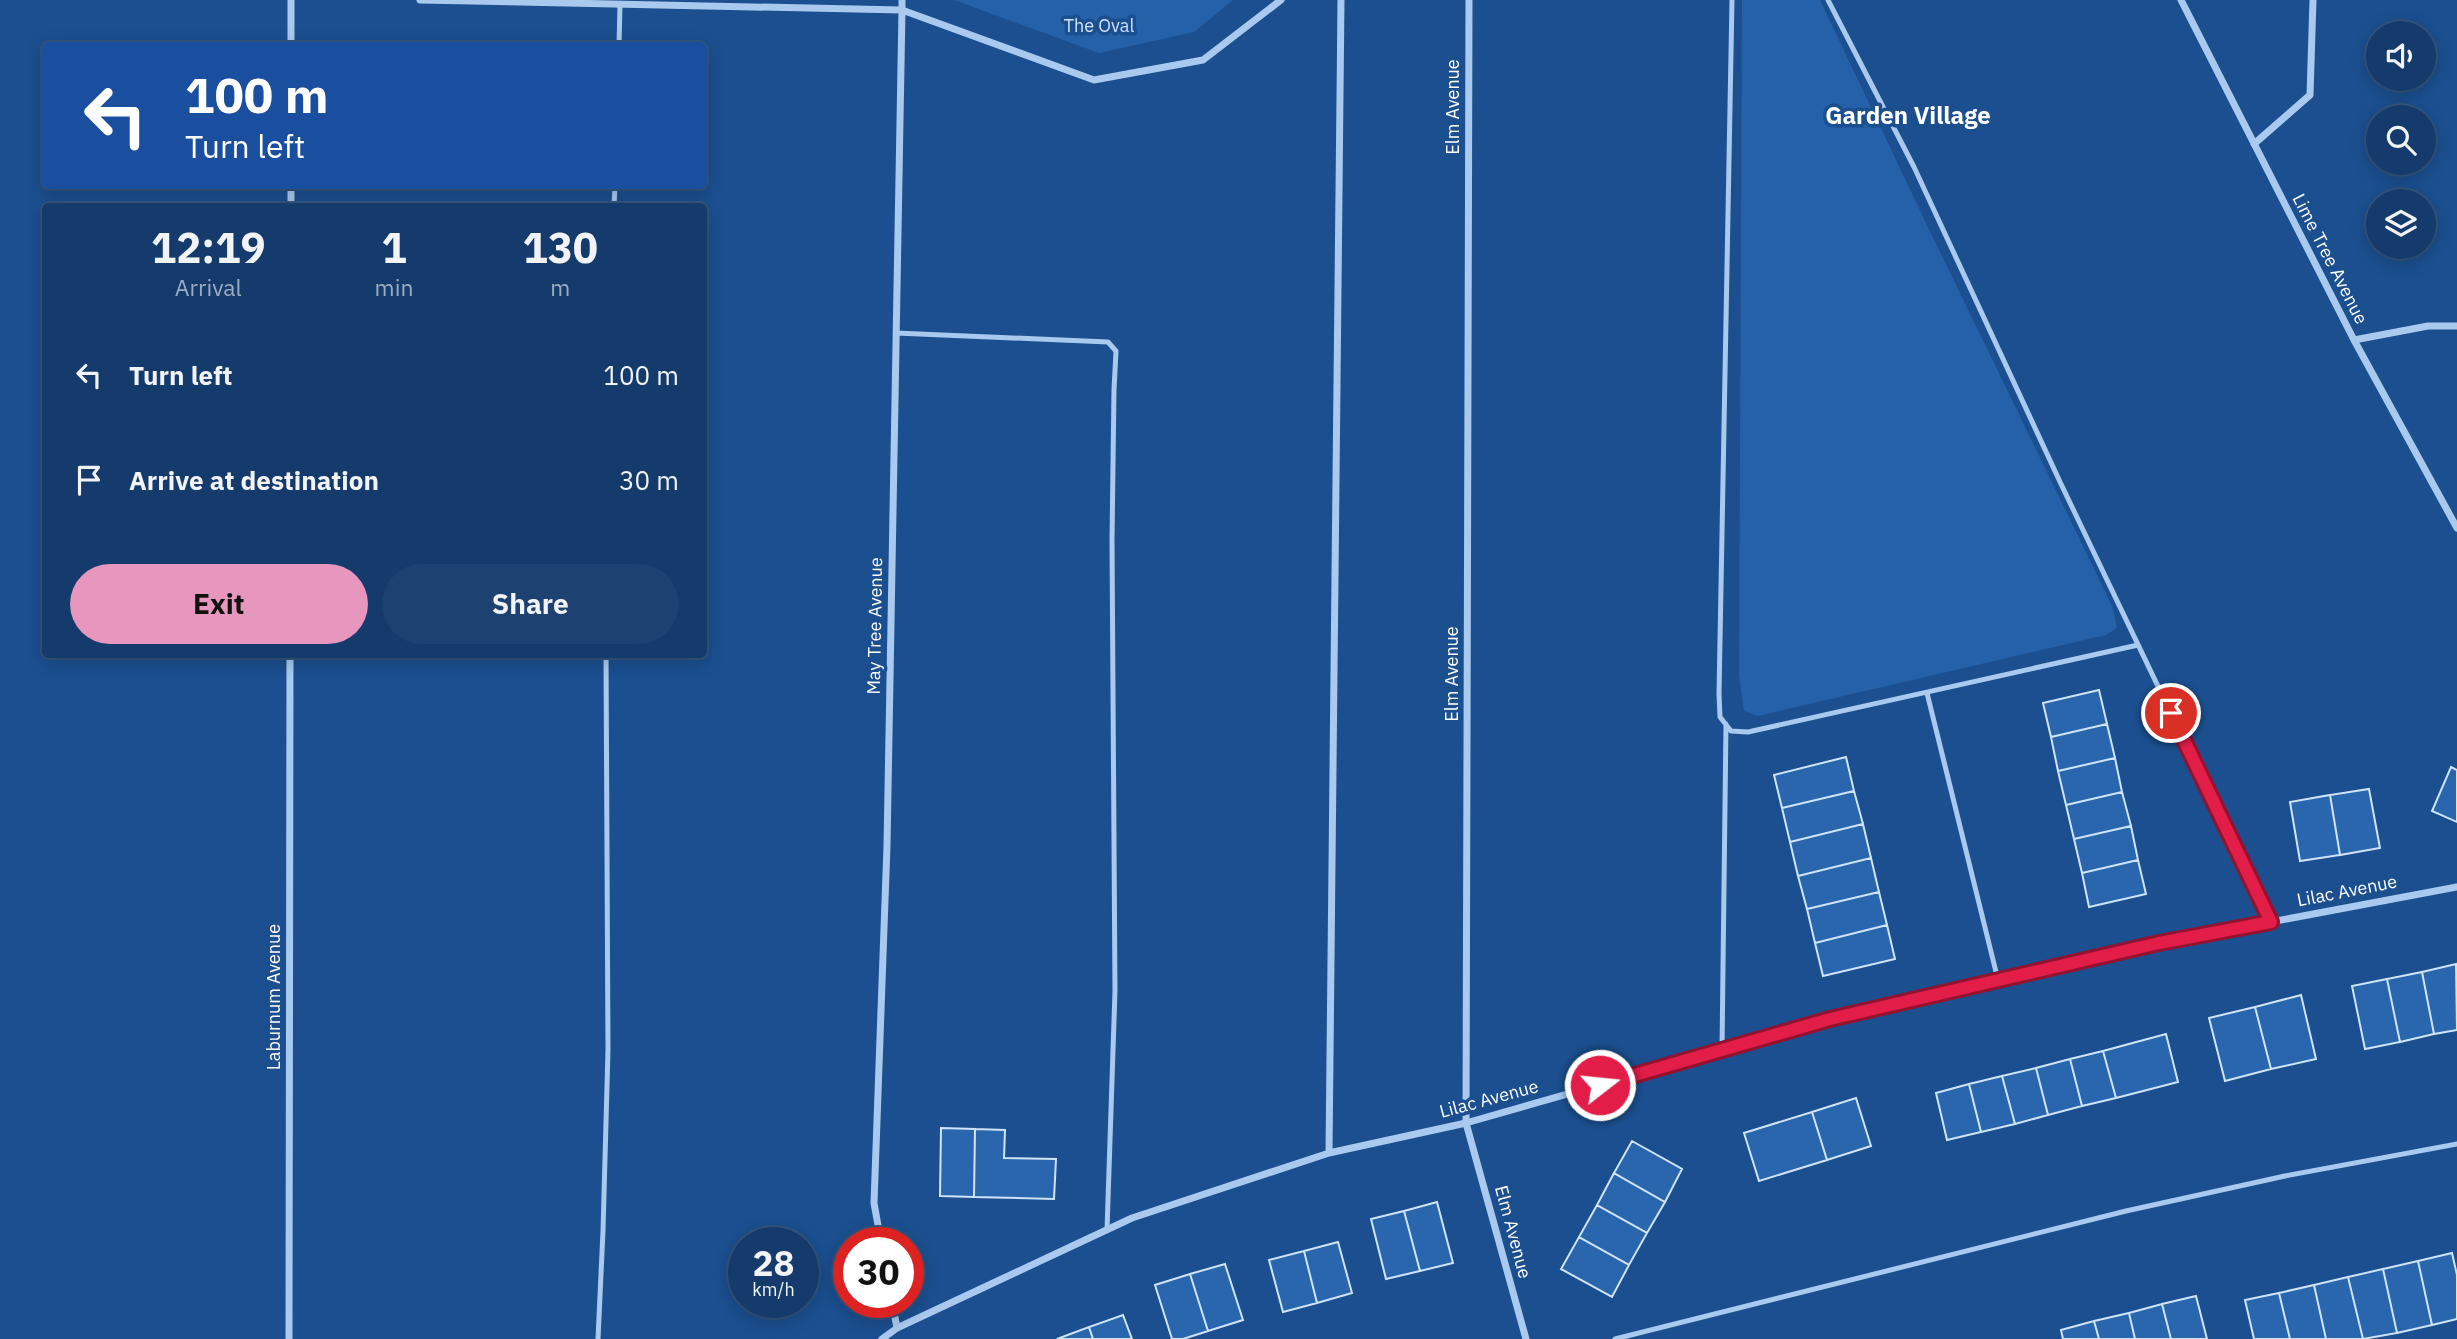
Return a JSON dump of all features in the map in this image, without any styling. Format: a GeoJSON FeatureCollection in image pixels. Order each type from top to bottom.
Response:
{"type":"FeatureCollection","features":[{"type":"Feature","properties":{"kind":"street"},"geometry":{"type":"LineString","coordinates":[[291,0],[291,42]]}},
{"type":"Feature","properties":{"kind":"street"},"geometry":{"type":"LineString","coordinates":[[420,0],[902,10],[1094,80],[1203,60],[1281,0]]}},
{"type":"Feature","properties":{"kind":"street"},"geometry":{"type":"LineString","coordinates":[[902,0],[902,10]]}},
{"type":"Feature","properties":{"kind":"street"},"geometry":{"type":"LineString","coordinates":[[1329,1153],[1341,0]]}},
{"type":"Feature","properties":{"kind":"street","name":"Elm Avenue"},"geometry":{"type":"LineString","coordinates":[[1469,0],[1466,1123],[1526,1339]]}},
{"type":"Feature","properties":{"kind":"street","name":"Lime Tree Avenue"},"geometry":{"type":"LineString","coordinates":[[2181,0],[2354,340],[2457,528]]}},
{"type":"Feature","properties":{"kind":"street"},"geometry":{"type":"LineString","coordinates":[[2254,144],[2310,95],[2313,0]]}},
{"type":"Feature","properties":{"kind":"street","name":"May Tree Avenue"},"geometry":{"type":"LineString","coordinates":[[878,1227],[874,1203],[887,846],[902,10]]}},
{"type":"Feature","properties":{"kind":"street"},"geometry":{"type":"LineString","coordinates":[[2354,340],[2428,326],[2457,326]]}},
{"type":"Feature","properties":{"kind":"street","name":"Laburnum Avenue"},"geometry":{"type":"LineString","coordinates":[[289,1339],[290,658]]}},
{"type":"Feature","properties":{"kind":"street","name":"Lilac Avenue"},"geometry":{"type":"LineString","coordinates":[[882,1339],[897,1328],[1132,1218],[1329,1153],[1466,1123],[1830,1019],[2159,943],[2457,887]]}},
{"type":"Feature","properties":{"kind":"street"},"geometry":{"type":"LineString","coordinates":[[895,1318],[897,1328]]}},
{"type":"Feature","properties":{"kind":"lane"},"geometry":{"type":"LineString","coordinates":[[1732,0],[1720,717],[1731,731],[1748,732],[2138,645]]}},
{"type":"Feature","properties":{"kind":"lane"},"geometry":{"type":"LineString","coordinates":[[1828,0],[1914,167],[2271,922]]}},
{"type":"Feature","properties":{"kind":"lane"},"geometry":{"type":"LineString","coordinates":[[619,42],[620,4]]}},
{"type":"Feature","properties":{"kind":"lane"},"geometry":{"type":"LineString","coordinates":[[896,333],[1108,342],[1116,351],[1112,541],[1115,991],[1107,1230]]}},
{"type":"Feature","properties":{"kind":"lane"},"geometry":{"type":"LineString","coordinates":[[598,1339],[608,1050],[606,658]]}},
{"type":"Feature","properties":{"kind":"lane"},"geometry":{"type":"LineString","coordinates":[[1927,693],[1998,980]]}},
{"type":"Feature","properties":{"kind":"lane"},"geometry":{"type":"LineString","coordinates":[[1722,1050],[1726,724]]}},
{"type":"Feature","properties":{"kind":"lane"},"geometry":{"type":"LineString","coordinates":[[1615,1339],[2126,1211],[2284,1176],[2457,1144]]}},
{"type":"Feature","properties":{"kind":"green space","name":"The Oval"},"geometry":{"type":"Polygon","coordinates":[[[954,0],[1233,0],[1194,32],[1099,53],[954,0]]]}},
{"type":"Feature","properties":{"kind":"green space"},"geometry":{"type":"Polygon","coordinates":[[[1742,0],[1820,0],[2113,608],[2117,628],[2106,635],[1758,716],[1744,711],[1739,676],[1742,0]]]}},
{"type":"Feature","properties":{"kind":"building"},"geometry":{"type":"Polygon","coordinates":[[[2099,690],[2107,724],[2051,737],[2043,703],[2099,690]]]}},
{"type":"Feature","properties":{"kind":"building"},"geometry":{"type":"Polygon","coordinates":[[[2107,724],[2115,758],[2058,771],[2051,737],[2107,724]]]}},
{"type":"Feature","properties":{"kind":"building"},"geometry":{"type":"Polygon","coordinates":[[[1846,757],[1854,791],[1782,808],[1774,775],[1846,757]]]}},
{"type":"Feature","properties":{"kind":"building"},"geometry":{"type":"Polygon","coordinates":[[[2115,758],[2122,792],[2066,805],[2058,771],[2115,758]]]}},
{"type":"Feature","properties":{"kind":"building"},"geometry":{"type":"Polygon","coordinates":[[[2451,767],[2457,770],[2457,822],[2432,811],[2451,767]]]}},
{"type":"Feature","properties":{"kind":"building"},"geometry":{"type":"Polygon","coordinates":[[[2369,789],[2380,848],[2340,855],[2330,795],[2369,789]]]}},
{"type":"Feature","properties":{"kind":"building"},"geometry":{"type":"Polygon","coordinates":[[[1854,791],[1863,824],[1790,842],[1782,808],[1854,791]]]}},
{"type":"Feature","properties":{"kind":"building"},"geometry":{"type":"Polygon","coordinates":[[[2122,792],[2131,826],[2074,839],[2066,805],[2122,792]]]}},
{"type":"Feature","properties":{"kind":"building"},"geometry":{"type":"Polygon","coordinates":[[[2330,795],[2340,855],[2300,861],[2290,802],[2330,795]]]}},
{"type":"Feature","properties":{"kind":"building"},"geometry":{"type":"Polygon","coordinates":[[[1863,824],[1871,858],[1798,876],[1790,842],[1863,824]]]}},
{"type":"Feature","properties":{"kind":"building"},"geometry":{"type":"Polygon","coordinates":[[[2131,826],[2138,860],[2082,873],[2074,839],[2131,826]]]}},
{"type":"Feature","properties":{"kind":"building"},"geometry":{"type":"Polygon","coordinates":[[[1871,858],[1879,892],[1807,909],[1798,876],[1871,858]]]}},
{"type":"Feature","properties":{"kind":"building"},"geometry":{"type":"Polygon","coordinates":[[[2138,860],[2146,894],[2089,907],[2082,873],[2138,860]]]}},
{"type":"Feature","properties":{"kind":"building"},"geometry":{"type":"Polygon","coordinates":[[[1879,892],[1887,925],[1815,943],[1807,909],[1879,892]]]}},
{"type":"Feature","properties":{"kind":"building"},"geometry":{"type":"Polygon","coordinates":[[[1887,925],[1895,959],[1823,976],[1815,943],[1887,925]]]}},
{"type":"Feature","properties":{"kind":"building"},"geometry":{"type":"Polygon","coordinates":[[[2456,964],[2457,1030],[2434,1034],[2422,972],[2456,964]]]}},
{"type":"Feature","properties":{"kind":"building"},"geometry":{"type":"Polygon","coordinates":[[[2422,972],[2434,1034],[2400,1042],[2387,979],[2422,972]]]}},
{"type":"Feature","properties":{"kind":"building"},"geometry":{"type":"Polygon","coordinates":[[[2387,979],[2400,1042],[2365,1049],[2352,986],[2387,979]]]}},
{"type":"Feature","properties":{"kind":"building"},"geometry":{"type":"Polygon","coordinates":[[[2301,995],[2316,1059],[2271,1069],[2255,1007],[2301,995]]]}},
{"type":"Feature","properties":{"kind":"building"},"geometry":{"type":"Polygon","coordinates":[[[2255,1007],[2271,1069],[2225,1081],[2209,1018],[2255,1007]]]}},
{"type":"Feature","properties":{"kind":"building"},"geometry":{"type":"Polygon","coordinates":[[[2166,1034],[2178,1082],[2116,1098],[2103,1051],[2166,1034]]]}},
{"type":"Feature","properties":{"kind":"building"},"geometry":{"type":"Polygon","coordinates":[[[2103,1051],[2116,1098],[2082,1106],[2070,1059],[2103,1051]]]}},
{"type":"Feature","properties":{"kind":"building"},"geometry":{"type":"Polygon","coordinates":[[[2070,1059],[2082,1106],[2048,1115],[2036,1068],[2070,1059]]]}},
{"type":"Feature","properties":{"kind":"building"},"geometry":{"type":"Polygon","coordinates":[[[2036,1068],[2048,1115],[2015,1124],[2002,1076],[2036,1068]]]}},
{"type":"Feature","properties":{"kind":"building"},"geometry":{"type":"Polygon","coordinates":[[[2002,1076],[2015,1124],[1981,1132],[1969,1084],[2002,1076]]]}},
{"type":"Feature","properties":{"kind":"building"},"geometry":{"type":"Polygon","coordinates":[[[1969,1084],[1981,1132],[1947,1140],[1936,1093],[1969,1084]]]}},
{"type":"Feature","properties":{"kind":"building"},"geometry":{"type":"Polygon","coordinates":[[[1856,1098],[1871,1146],[1827,1160],[1812,1112],[1856,1098]]]}},
{"type":"Feature","properties":{"kind":"building"},"geometry":{"type":"Polygon","coordinates":[[[1812,1112],[1827,1160],[1759,1181],[1744,1133],[1812,1112]]]}},
{"type":"Feature","properties":{"kind":"building"},"geometry":{"type":"Polygon","coordinates":[[[941,1128],[975,1129],[974,1197],[940,1196],[941,1128]]]}},
{"type":"Feature","properties":{"kind":"building"},"geometry":{"type":"Polygon","coordinates":[[[975,1129],[1005,1130],[1004,1158],[1056,1159],[1054,1199],[974,1197],[975,1129]]]}},
{"type":"Feature","properties":{"kind":"building"},"geometry":{"type":"Polygon","coordinates":[[[1632,1141],[1682,1169],[1665,1202],[1614,1173],[1632,1141]]]}},
{"type":"Feature","properties":{"kind":"building"},"geometry":{"type":"Polygon","coordinates":[[[1614,1173],[1665,1202],[1647,1233],[1597,1205],[1614,1173]]]}},
{"type":"Feature","properties":{"kind":"building"},"geometry":{"type":"Polygon","coordinates":[[[1437,1202],[1453,1263],[1420,1271],[1404,1211],[1437,1202]]]}},
{"type":"Feature","properties":{"kind":"building"},"geometry":{"type":"Polygon","coordinates":[[[1597,1205],[1647,1233],[1629,1265],[1579,1237],[1597,1205]]]}},
{"type":"Feature","properties":{"kind":"building"},"geometry":{"type":"Polygon","coordinates":[[[1404,1211],[1420,1271],[1386,1279],[1371,1219],[1404,1211]]]}},
{"type":"Feature","properties":{"kind":"building"},"geometry":{"type":"Polygon","coordinates":[[[1579,1237],[1629,1265],[1612,1297],[1561,1269],[1579,1237]]]}},
{"type":"Feature","properties":{"kind":"building"},"geometry":{"type":"Polygon","coordinates":[[[1338,1242],[1352,1293],[1317,1303],[1304,1251],[1338,1242]]]}},
{"type":"Feature","properties":{"kind":"building"},"geometry":{"type":"Polygon","coordinates":[[[1304,1251],[1317,1303],[1283,1312],[1269,1260],[1304,1251]]]}},
{"type":"Feature","properties":{"kind":"building"},"geometry":{"type":"Polygon","coordinates":[[[2452,1253],[2457,1275],[2457,1319],[2432,1325],[2418,1261],[2452,1253]]]}},
{"type":"Feature","properties":{"kind":"building"},"geometry":{"type":"Polygon","coordinates":[[[2418,1261],[2432,1325],[2397,1333],[2383,1269],[2418,1261]]]}},
{"type":"Feature","properties":{"kind":"building"},"geometry":{"type":"Polygon","coordinates":[[[1225,1264],[1243,1320],[1208,1331],[1190,1274],[1225,1264]]]}},
{"type":"Feature","properties":{"kind":"building"},"geometry":{"type":"Polygon","coordinates":[[[2383,1269],[2397,1333],[2363,1339],[2348,1277],[2383,1269]]]}},
{"type":"Feature","properties":{"kind":"building"},"geometry":{"type":"Polygon","coordinates":[[[1190,1274],[1208,1331],[1183,1339],[1172,1339],[1155,1285],[1190,1274]]]}},
{"type":"Feature","properties":{"kind":"building"},"geometry":{"type":"Polygon","coordinates":[[[2348,1277],[2363,1339],[2326,1339],[2314,1285],[2348,1277]]]}},
{"type":"Feature","properties":{"kind":"building"},"geometry":{"type":"Polygon","coordinates":[[[2314,1285],[2326,1339],[2290,1339],[2279,1293],[2314,1285]]]}},
{"type":"Feature","properties":{"kind":"building"},"geometry":{"type":"Polygon","coordinates":[[[2279,1293],[2290,1339],[2254,1339],[2245,1300],[2279,1293]]]}},
{"type":"Feature","properties":{"kind":"building"},"geometry":{"type":"Polygon","coordinates":[[[2196,1296],[2207,1339],[2171,1339],[2162,1304],[2196,1296]]]}},
{"type":"Feature","properties":{"kind":"building"},"geometry":{"type":"Polygon","coordinates":[[[2162,1304],[2171,1339],[2135,1339],[2129,1313],[2162,1304]]]}},
{"type":"Feature","properties":{"kind":"building"},"geometry":{"type":"Polygon","coordinates":[[[2129,1313],[2135,1339],[2099,1339],[2094,1321],[2129,1313]]]}},
{"type":"Feature","properties":{"kind":"building"},"geometry":{"type":"Polygon","coordinates":[[[1123,1315],[1132,1339],[1093,1339],[1089,1327],[1123,1315]]]}},
{"type":"Feature","properties":{"kind":"building"},"geometry":{"type":"Polygon","coordinates":[[[2094,1321],[2099,1339],[2063,1339],[2061,1330],[2094,1321]]]}},
{"type":"Feature","properties":{"kind":"building"},"geometry":{"type":"Polygon","coordinates":[[[1089,1327],[1093,1339],[1057,1339],[1089,1327]]]}},
{"type":"Feature","properties":{"kind":"district","name":"Garden Village"},"geometry":{"type":"Point","coordinates":[1908,116]}},
{"type":"Feature","properties":{"kind":"route"},"geometry":{"type":"LineString","coordinates":[[1600,1085],[1830,1019],[2159,943],[2271,922],[2171,713]]}}]}
